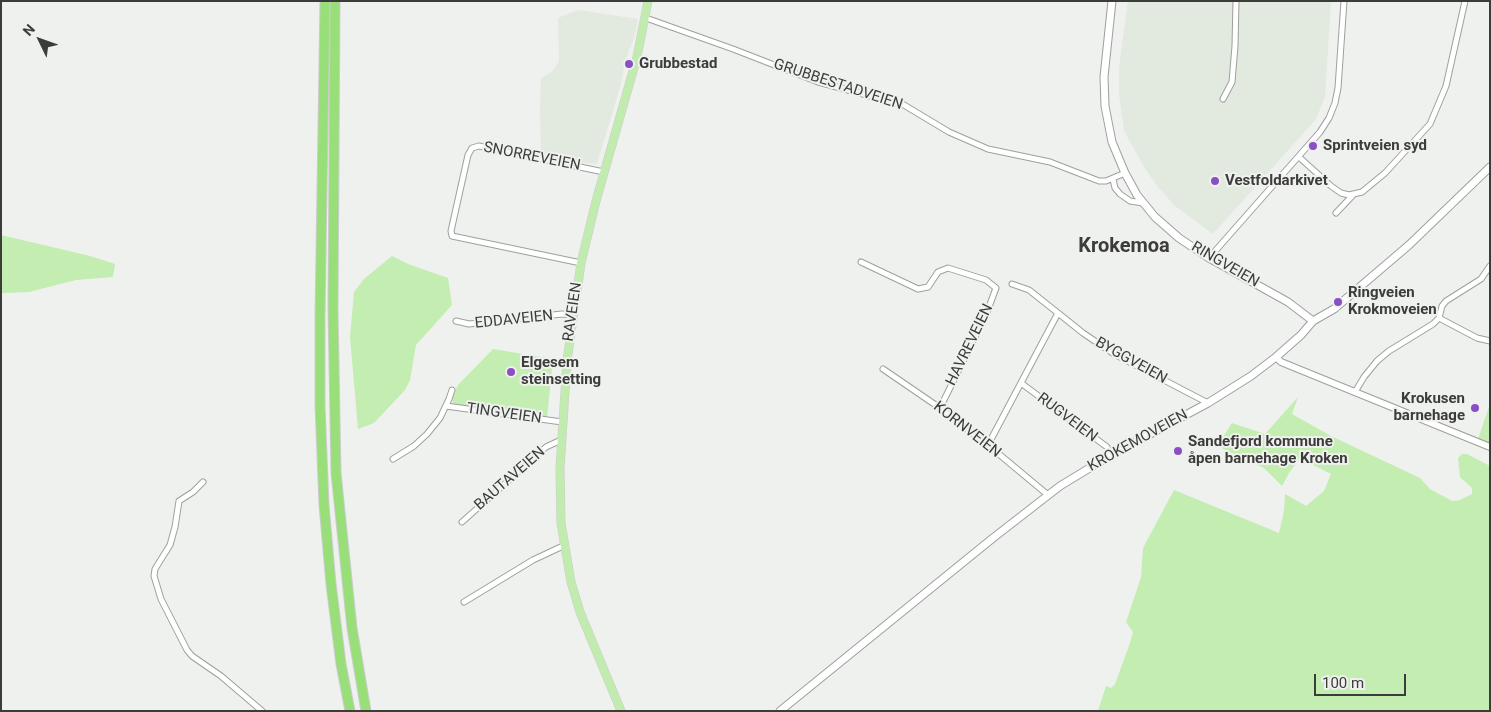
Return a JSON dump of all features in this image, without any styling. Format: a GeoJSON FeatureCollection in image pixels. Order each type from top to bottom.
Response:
{"type":"FeatureCollection","features":[{"type":"Feature","properties":{"kind":"highway"},"geometry":{"type":"LineString","coordinates":[[325,1],[320,405],[324,505],[331,584],[341,664],[350,711]]}},
{"type":"Feature","properties":{"kind":"highway"},"geometry":{"type":"LineString","coordinates":[[335,1],[333,310],[336,472],[352,628],[366,711]]}},
{"type":"Feature","properties":{"kind":"main road","name":"RAVEIEN"},"geometry":{"type":"LineString","coordinates":[[621,711],[580,612],[563,546],[560,510],[561,440],[572,315],[581,263],[592,216],[632,75],[646,18],[648,1]]}},
{"type":"Feature","properties":{"kind":"main road","name":"RINGVEIEN"},"geometry":{"type":"LineString","coordinates":[[1112,1],[1105,59],[1104,92],[1110,134],[1125,173],[1143,203],[1155,217],[1179,238],[1210,258],[1288,302],[1313,321]]}},
{"type":"Feature","properties":{"kind":"main road","name":"KROKEMOVEIEN"},"geometry":{"type":"LineString","coordinates":[[780,711],[1048,495],[1110,455],[1208,403],[1251,376],[1276,357],[1301,336],[1313,321],[1334,309],[1409,245],[1490,166]]}},
{"type":"Feature","properties":{"kind":"street"},"geometry":{"type":"LineString","coordinates":[[1223,99],[1232,82],[1236,1]]}},
{"type":"Feature","properties":{"kind":"street"},"geometry":{"type":"LineString","coordinates":[[1210,258],[1325,126],[1335,103],[1338,88],[1344,1]]}},
{"type":"Feature","properties":{"kind":"street"},"geometry":{"type":"LineString","coordinates":[[1299,157],[1341,193],[1353,195],[1362,192],[1376,181],[1416,142],[1430,124],[1446,86],[1465,1]]}},
{"type":"Feature","properties":{"kind":"street","name":"GRUBBESTADVEIEN"},"geometry":{"type":"LineString","coordinates":[[646,18],[818,82],[904,105],[945,130],[988,149],[1050,162],[1099,181],[1106,182],[1113,179]]}},
{"type":"Feature","properties":{"kind":"street","name":"SNORREVEIEN"},"geometry":{"type":"LineString","coordinates":[[581,263],[452,236],[451,231],[468,155],[472,148],[479,146],[604,172]]}},
{"type":"Feature","properties":{"kind":"street"},"geometry":{"type":"LineString","coordinates":[[1125,173],[1113,179],[1115,188],[1130,201],[1143,203]]}},
{"type":"Feature","properties":{"kind":"street"},"geometry":{"type":"LineString","coordinates":[[1336,213],[1353,195]]}},
{"type":"Feature","properties":{"kind":"street","name":"HAVREVEIEN"},"geometry":{"type":"LineString","coordinates":[[861,262],[918,289],[928,286],[938,272],[948,268],[986,280],[996,288],[986,315],[940,408]]}},
{"type":"Feature","properties":{"kind":"street"},"geometry":{"type":"LineString","coordinates":[[1355,392],[1364,377],[1378,361],[1389,351],[1433,324],[1440,318],[1442,306],[1446,301],[1481,279],[1490,266]]}},
{"type":"Feature","properties":{"kind":"street","name":"BYGGVEIEN"},"geometry":{"type":"LineString","coordinates":[[1012,284],[1029,290],[1082,333],[1114,354],[1208,403]]}},
{"type":"Feature","properties":{"kind":"street"},"geometry":{"type":"LineString","coordinates":[[988,444],[1058,313]]}},
{"type":"Feature","properties":{"kind":"street","name":"EDDAVEIEN"},"geometry":{"type":"LineString","coordinates":[[456,321],[469,324],[572,315]]}},
{"type":"Feature","properties":{"kind":"street"},"geometry":{"type":"LineString","coordinates":[[1440,318],[1477,338],[1490,340]]}},
{"type":"Feature","properties":{"kind":"street"},"geometry":{"type":"LineString","coordinates":[[1276,357],[1281,362],[1490,447]]}},
{"type":"Feature","properties":{"kind":"street","name":"KORNVEIEN"},"geometry":{"type":"LineString","coordinates":[[883,369],[988,444],[1048,495]]}},
{"type":"Feature","properties":{"kind":"street","name":"RUGVEIEN"},"geometry":{"type":"LineString","coordinates":[[1021,383],[1107,448],[1110,455]]}},
{"type":"Feature","properties":{"kind":"street","name":"TINGVEIEN"},"geometry":{"type":"LineString","coordinates":[[393,459],[414,446],[427,434],[446,406],[452,390]]}},
{"type":"Feature","properties":{"kind":"street","name":"TINGVEIEN"},"geometry":{"type":"LineString","coordinates":[[446,406],[562,422]]}},
{"type":"Feature","properties":{"kind":"street","name":"BAUTAVEIEN"},"geometry":{"type":"LineString","coordinates":[[462,522],[546,447],[561,440]]}},
{"type":"Feature","properties":{"kind":"street"},"geometry":{"type":"LineString","coordinates":[[204,482],[179,501],[170,545],[155,569],[154,576],[161,599],[187,650],[262,711]]}},
{"type":"Feature","properties":{"kind":"street"},"geometry":{"type":"LineString","coordinates":[[464,602],[533,560],[563,546]]}},
{"type":"Feature","properties":{"kind":"shaded area"},"geometry":{"type":"Polygon","coordinates":[[[1128,1],[1331,1],[1325,97],[1316,119],[1213,234],[1175,206],[1158,187],[1144,167],[1124,131],[1119,94],[1119,67],[1128,1]]]}},
{"type":"Feature","properties":{"kind":"shaded area"},"geometry":{"type":"Polygon","coordinates":[[[578,10],[638,19],[597,164],[569,161],[541,152],[541,78],[553,71],[559,61],[558,18],[578,10]]]}},
{"type":"Feature","properties":{"kind":"green space"},"geometry":{"type":"Polygon","coordinates":[[[1,235],[90,256],[115,264],[113,277],[76,280],[29,292],[1,293],[1,235]]]}},
{"type":"Feature","properties":{"kind":"green space"},"geometry":{"type":"Polygon","coordinates":[[[392,256],[408,264],[448,278],[452,305],[416,345],[410,380],[405,390],[374,423],[358,429],[350,337],[354,292],[364,279],[392,256]]]}},
{"type":"Feature","properties":{"kind":"green space","name":"Elgesem steinsetting"},"geometry":{"type":"Polygon","coordinates":[[[493,349],[553,359],[547,418],[457,406],[453,403],[452,398],[458,385],[493,349]]]}},
{"type":"Feature","properties":{"kind":"green space"},"geometry":{"type":"Polygon","coordinates":[[[1298,397],[1292,414],[1331,436],[1420,478],[1430,489],[1452,501],[1460,500],[1472,494],[1472,488],[1460,477],[1458,458],[1462,454],[1467,454],[1490,466],[1490,711],[1098,711],[1106,686],[1111,688],[1115,684],[1130,643],[1133,632],[1126,622],[1141,577],[1143,548],[1174,490],[1279,533],[1284,511],[1285,494],[1306,506],[1324,491],[1331,474],[1300,458],[1282,486],[1264,468],[1217,446],[1232,423],[1265,434],[1298,397]]]}},
{"type":"Feature","properties":{"kind":"green space"},"geometry":{"type":"Polygon","coordinates":[[[1490,404],[1490,444],[1478,439],[1490,404]]]}},
{"type":"Feature","properties":{"kind":"place","name":"Grubbestad"},"geometry":{"type":"Point","coordinates":[629,64]}},
{"type":"Feature","properties":{"kind":"place","name":"Sprintveien syd"},"geometry":{"type":"Point","coordinates":[1313,146]}},
{"type":"Feature","properties":{"kind":"place","name":"Vestfoldarkivet"},"geometry":{"type":"Point","coordinates":[1215,181]}},
{"type":"Feature","properties":{"kind":"place","name":"Ringveien Krokmoveien"},"geometry":{"type":"Point","coordinates":[1338,302]}},
{"type":"Feature","properties":{"kind":"place","name":"Elgesem steinsetting"},"geometry":{"type":"Point","coordinates":[511,372]}},
{"type":"Feature","properties":{"kind":"place","name":"Krokusen barnehage"},"geometry":{"type":"Point","coordinates":[1475,408]}},
{"type":"Feature","properties":{"kind":"place","name":"Sandefjord kommune åpen barnehage Kroken"},"geometry":{"type":"Point","coordinates":[1178,451]}},
{"type":"Feature","properties":{"kind":"district","name":"Krokemoa"},"geometry":{"type":"Point","coordinates":[1124,247]}}]}
